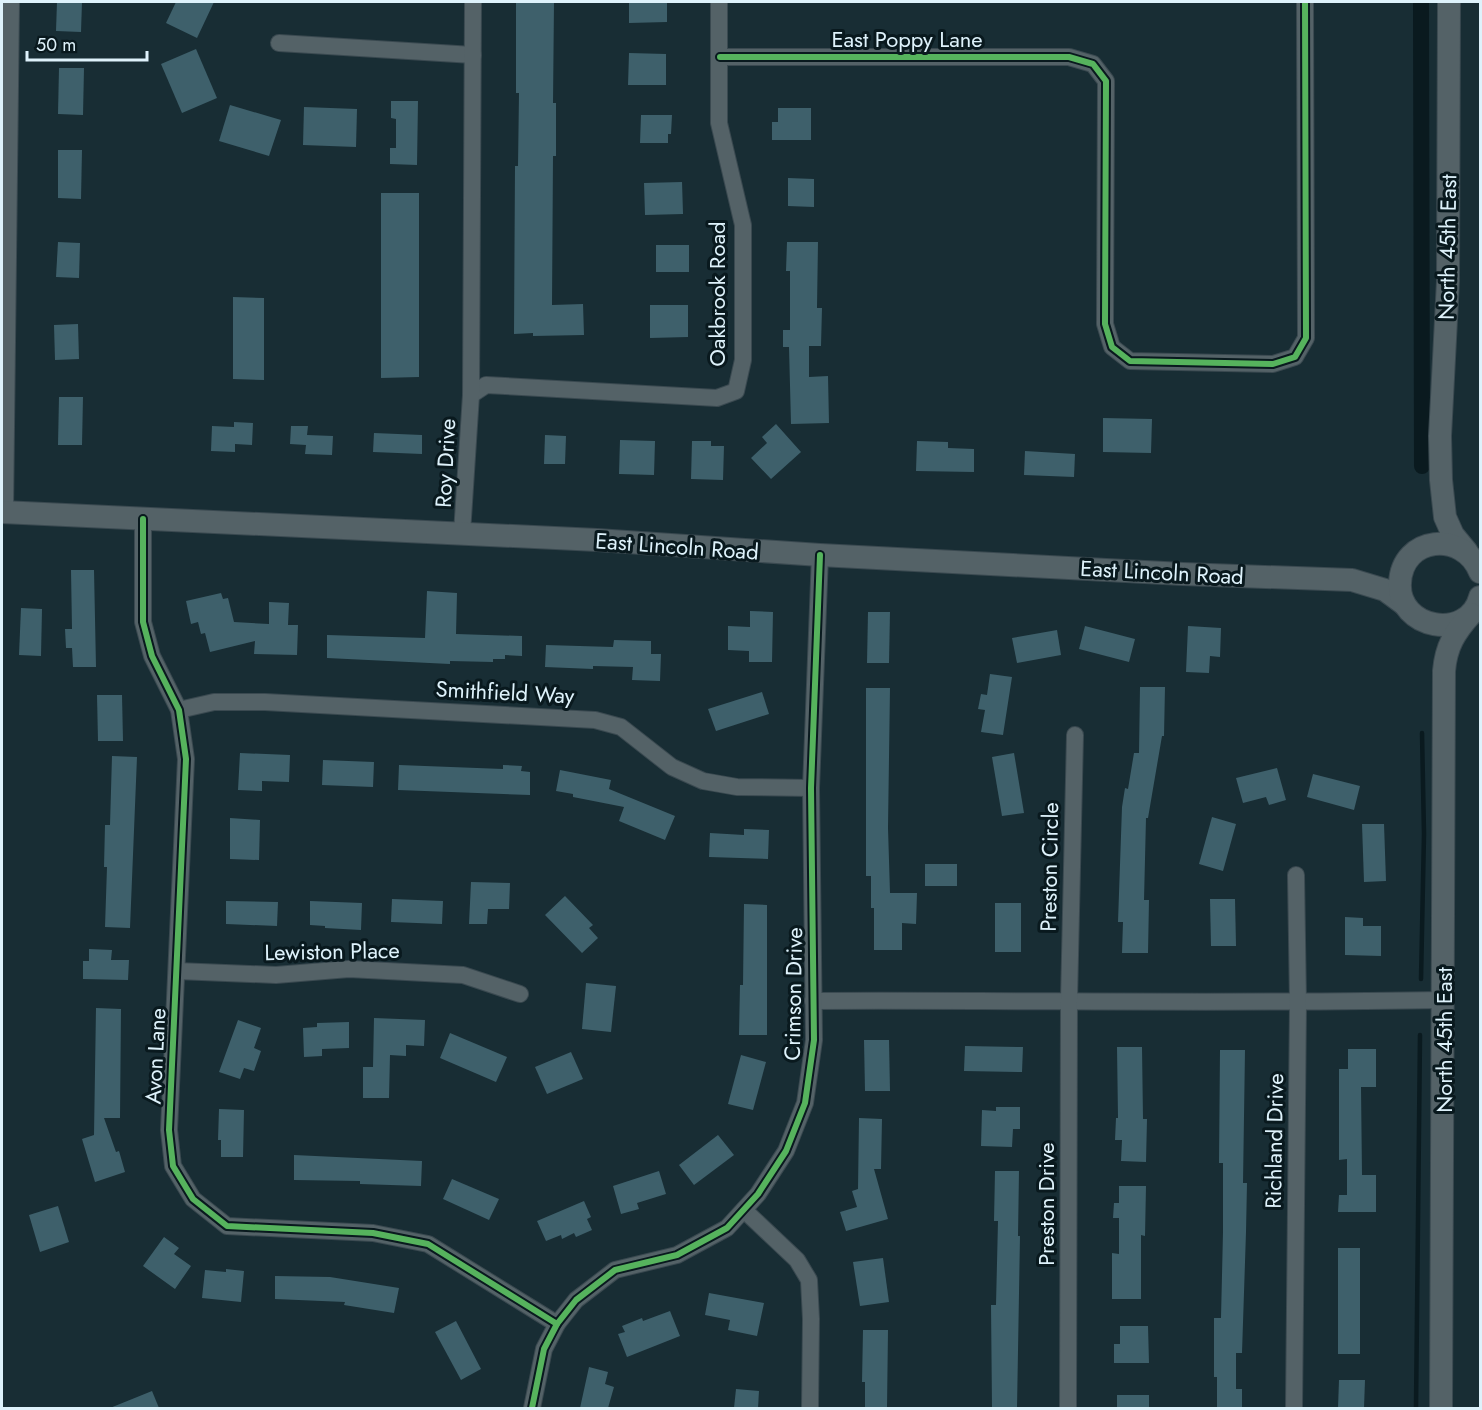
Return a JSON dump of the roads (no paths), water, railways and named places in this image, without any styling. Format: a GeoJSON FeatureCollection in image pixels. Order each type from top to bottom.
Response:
{"type":"FeatureCollection","features":[{"type":"Feature","properties":{"kind":"main road","name":"North 45th East"},"geometry":{"type":"LineString","coordinates":[[1449,2],[1448,281],[1440,436],[1442,493],[1445,517],[1453,534],[1476,563],[1480,572]]}},
{"type":"Feature","properties":{"kind":"main road","name":"North 45th East"},"geometry":{"type":"LineString","coordinates":[[1411,557],[1430,534],[1438,516],[1442,493]]}},
{"type":"Feature","properties":{"kind":"main road","name":"East Lincoln Road"},"geometry":{"type":"LineString","coordinates":[[3,512],[462,533],[1183,574],[1352,580],[1379,574],[1428,546],[1441,543],[1467,552]]}},
{"type":"Feature","properties":{"kind":"main road"},"geometry":{"type":"LineString","coordinates":[[1404,604],[1400,594],[1400,583],[1411,557]]}},
{"type":"Feature","properties":{"kind":"main road","name":"East Lincoln Road"},"geometry":{"type":"LineString","coordinates":[[1352,580],[1385,590],[1421,621]]}},
{"type":"Feature","properties":{"kind":"main road","name":"North 45th East"},"geometry":{"type":"LineString","coordinates":[[1441,1408],[1444,671],[1445,655],[1449,643],[1476,605]]}},
{"type":"Feature","properties":{"kind":"main road"},"geometry":{"type":"LineString","coordinates":[[1421,621],[1447,626],[1460,622],[1476,605]]}},
{"type":"Feature","properties":{"kind":"main road","name":"North 45th East"},"geometry":{"type":"LineString","coordinates":[[1421,621],[1437,643],[1444,671]]}},
{"type":"Feature","properties":{"kind":"street"},"geometry":{"type":"LineString","coordinates":[[3,512],[11,2]]}},
{"type":"Feature","properties":{"kind":"street","name":"Roy Drive"},"geometry":{"type":"LineString","coordinates":[[462,533],[471,395],[473,2]]}},
{"type":"Feature","properties":{"kind":"street","name":"Oakbrook Road"},"geometry":{"type":"LineString","coordinates":[[471,395],[486,385],[717,398],[736,391],[742,360],[742,225],[719,123],[719,2]]}},
{"type":"Feature","properties":{"kind":"street","name":"East Poppy Lane"},"geometry":{"type":"LineString","coordinates":[[720,57],[1070,57],[1093,64],[1106,81],[1105,324],[1112,347],[1130,361],[1273,364],[1295,357],[1306,338],[1305,2]]}},
{"type":"Feature","properties":{"kind":"street"},"geometry":{"type":"LineString","coordinates":[[279,43],[473,55]]}},
{"type":"Feature","properties":{"kind":"street","name":"Avon Lane"},"geometry":{"type":"LineString","coordinates":[[143,519],[143,622],[152,656],[179,710],[186,759],[169,1130],[173,1166],[193,1199],[227,1226],[373,1233],[428,1244],[556,1324]]}},
{"type":"Feature","properties":{"kind":"street","name":"Crimson Drive"},"geometry":{"type":"LineString","coordinates":[[532,1408],[544,1349],[556,1324],[576,1300],[615,1270],[677,1255],[727,1227],[759,1194],[786,1151],[805,1103],[814,1040],[811,788],[820,555]]}},
{"type":"Feature","properties":{"kind":"street","name":"Smithfield Way"},"geometry":{"type":"LineString","coordinates":[[179,710],[214,702],[265,702],[595,720],[621,727],[672,767],[703,781],[737,787],[811,788]]}},
{"type":"Feature","properties":{"kind":"street","name":"Preston Circle"},"geometry":{"type":"LineString","coordinates":[[1069,1000],[1074,735]]}},
{"type":"Feature","properties":{"kind":"street","name":"Richland Drive"},"geometry":{"type":"LineString","coordinates":[[1294,1408],[1298,1003],[1296,875]]}},
{"type":"Feature","properties":{"kind":"street","name":"Lewiston Place"},"geometry":{"type":"LineString","coordinates":[[177,971],[276,975],[349,969],[464,975],[520,994]]}},
{"type":"Feature","properties":{"kind":"street"},"geometry":{"type":"LineString","coordinates":[[813,1000],[1298,1003],[1444,1000]]}},
{"type":"Feature","properties":{"kind":"street","name":"Preston Drive"},"geometry":{"type":"LineString","coordinates":[[1068,1408],[1069,1000]]}},
{"type":"Feature","properties":{"kind":"street"},"geometry":{"type":"LineString","coordinates":[[744,1210],[797,1260],[809,1280],[810,1408]]}},
{"type":"Feature","properties":{"kind":"waterway"},"geometry":{"type":"LineString","coordinates":[[1421,2],[1422,466]]}},
{"type":"Feature","properties":{"kind":"waterway"},"geometry":{"type":"LineString","coordinates":[[1421,979],[1424,834],[1422,733]]}},
{"type":"Feature","properties":{"kind":"waterway"},"geometry":{"type":"LineString","coordinates":[[1416,1408],[1420,1035]]}}]}
